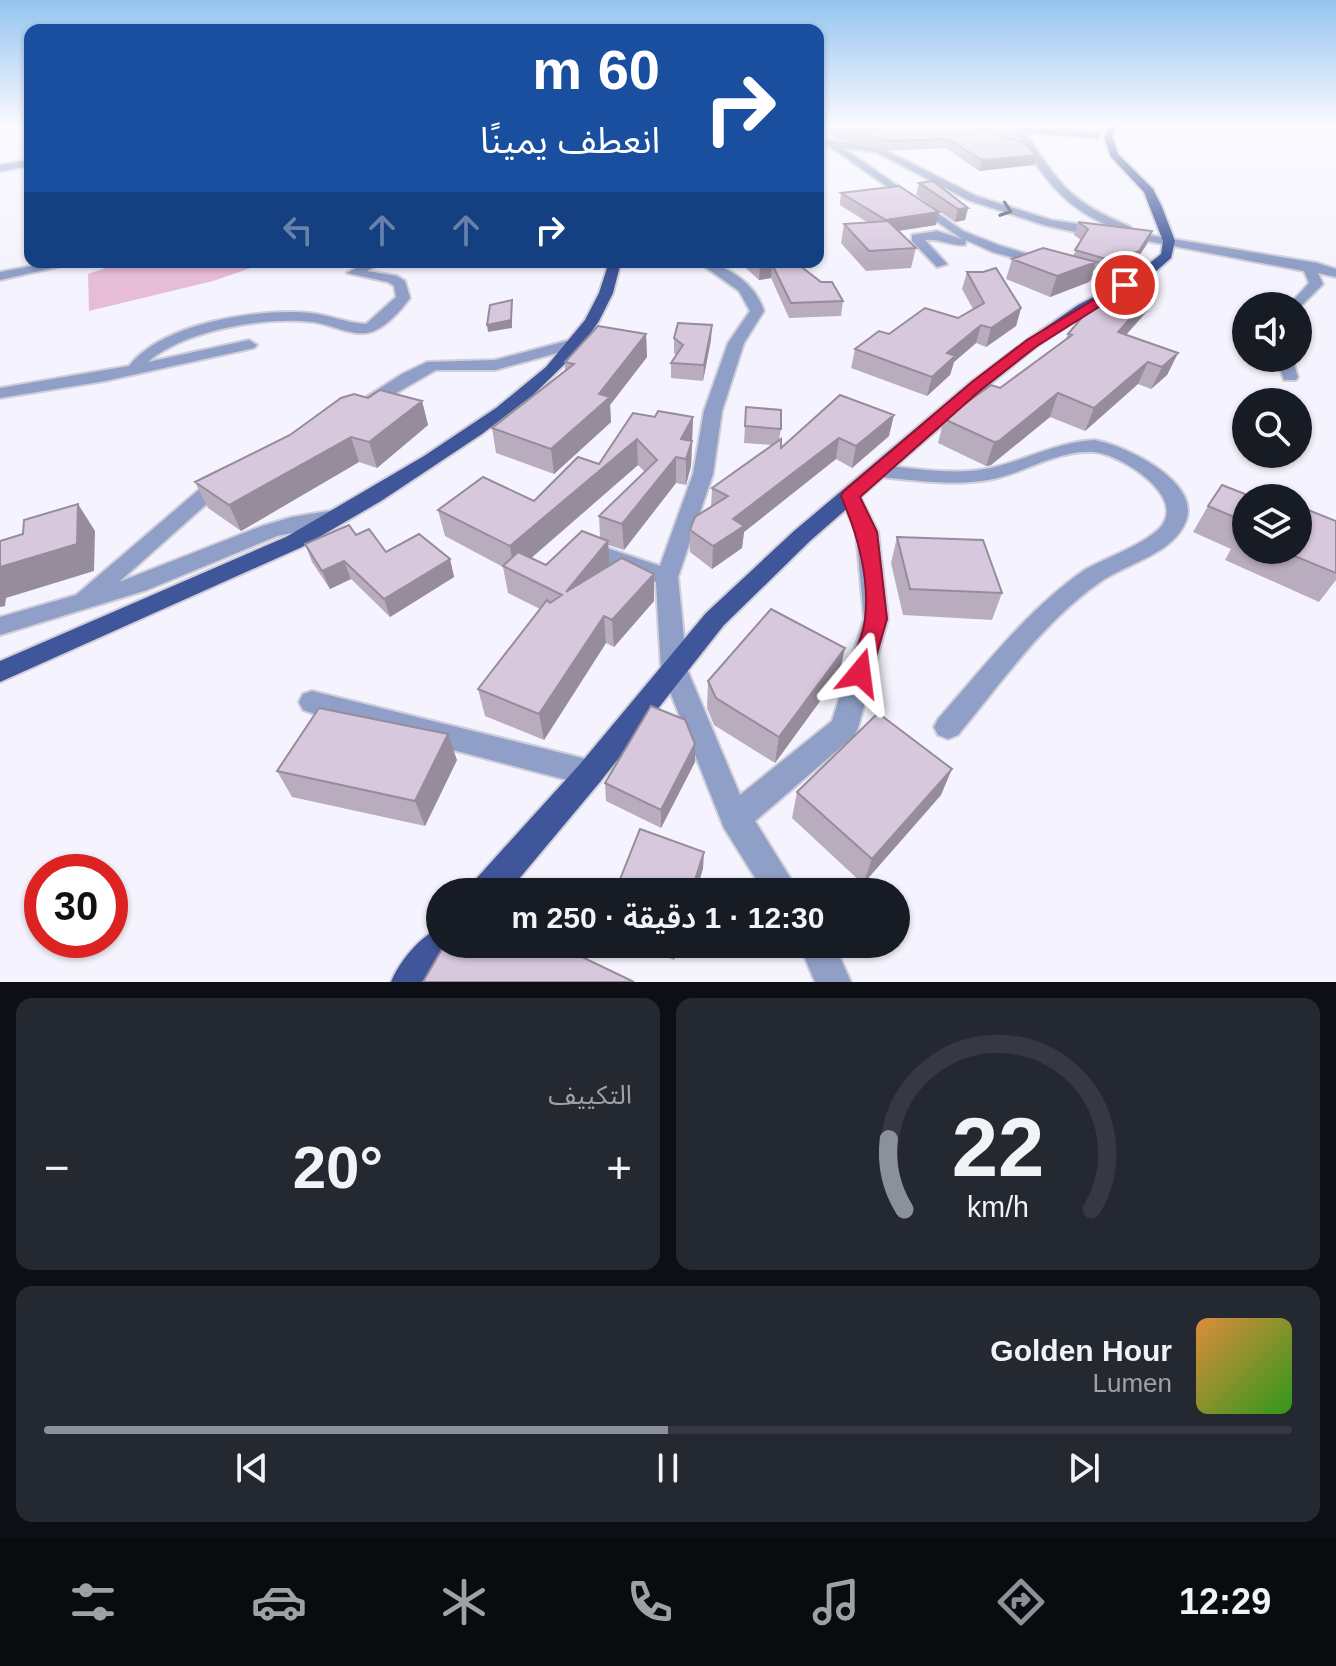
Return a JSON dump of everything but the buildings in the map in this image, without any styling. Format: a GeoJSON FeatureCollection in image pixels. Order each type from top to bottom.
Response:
{"type":"FeatureCollection","features":[{"type":"Feature","properties":{"kind":"main road"},"geometry":{"type":"LineString","coordinates":[[499,878],[590,773],[715,619],[878,471],[1032,343],[1140,278],[1167,255],[1169,241],[1157,207],[1149,191],[1128,170]]}},
{"type":"Feature","properties":{"kind":"main road"},"geometry":{"type":"LineString","coordinates":[[0,672],[225,574],[375,498],[540,384],[591,320],[614,268]]}},
{"type":"Feature","properties":{"kind":"main road"},"geometry":{"type":"LineString","coordinates":[[409,982],[430,958]]}},
{"type":"Feature","properties":{"kind":"street"},"geometry":{"type":"LineString","coordinates":[[866,170],[959,233],[1029,259],[1125,285]]}},
{"type":"Feature","properties":{"kind":"street"},"geometry":{"type":"LineString","coordinates":[[919,170],[972,198],[1017,214],[1084,231],[1147,237],[1336,273]]}},
{"type":"Feature","properties":{"kind":"street"},"geometry":{"type":"LineString","coordinates":[[1045,170],[1066,199],[1080,210],[1147,237]]}},
{"type":"Feature","properties":{"kind":"street"},"geometry":{"type":"LineString","coordinates":[[941,264],[916,238],[944,236],[989,252],[1029,259]]}},
{"type":"Feature","properties":{"kind":"street"},"geometry":{"type":"LineString","coordinates":[[1310,270],[1336,261]]}},
{"type":"Feature","properties":{"kind":"street"},"geometry":{"type":"LineString","coordinates":[[0,276],[42,268]]}},
{"type":"Feature","properties":{"kind":"street"},"geometry":{"type":"LineString","coordinates":[[134,370],[139,357],[174,337],[215,327],[306,316],[337,326],[369,328],[391,312],[403,298],[400,284],[392,279],[353,273],[364,268]]}},
{"type":"Feature","properties":{"kind":"street"},"geometry":{"type":"LineString","coordinates":[[713,268],[745,288],[756,303],[757,311],[736,343],[713,411],[703,474],[667,577],[674,669],[735,818],[774,878]]}},
{"type":"Feature","properties":{"kind":"street"},"geometry":{"type":"LineString","coordinates":[[1308,292],[1316,284],[1310,270]]}},
{"type":"Feature","properties":{"kind":"street"},"geometry":{"type":"LineString","coordinates":[[349,415],[408,377],[433,365],[495,365],[574,344]]}},
{"type":"Feature","properties":{"kind":"street"},"geometry":{"type":"LineString","coordinates":[[0,393],[134,370],[249,345]]}},
{"type":"Feature","properties":{"kind":"street"},"geometry":{"type":"LineString","coordinates":[[1288,372],[1290,377]]}},
{"type":"Feature","properties":{"kind":"street"},"geometry":{"type":"LineString","coordinates":[[878,471],[971,477],[1080,447],[1106,447],[1123,453],[1155,475],[1171,493],[1178,508],[1176,521],[1158,540],[1094,575],[1068,596],[1037,626],[948,727]]}},
{"type":"Feature","properties":{"kind":"street"},"geometry":{"type":"LineString","coordinates":[[81,602],[237,467]]}},
{"type":"Feature","properties":{"kind":"street"},"geometry":{"type":"LineString","coordinates":[[735,818],[844,728],[876,619],[867,532],[850,496]]}},
{"type":"Feature","properties":{"kind":"street"},"geometry":{"type":"LineString","coordinates":[[0,626],[155,578],[262,531],[291,522],[341,516]]}},
{"type":"Feature","properties":{"kind":"street"},"geometry":{"type":"LineString","coordinates":[[575,543],[667,577]]}},
{"type":"Feature","properties":{"kind":"street"},"geometry":{"type":"LineString","coordinates":[[312,702],[590,773]]}},
{"type":"Feature","properties":{"kind":"street"},"geometry":{"type":"LineString","coordinates":[[822,958],[833,982]]}},
{"type":"Feature","properties":{"kind":"shaded area"},"geometry":{"type":"Polygon","coordinates":[[[106,268],[251,268],[213,281],[89,311],[88,274],[106,268]]]}},
{"type":"Feature","properties":{"kind":"route"},"geometry":{"type":"LineString","coordinates":[[860,673],[876,619],[874,577],[867,532],[850,496],[978,385],[1032,343],[1083,308],[1125,285]]}}]}
